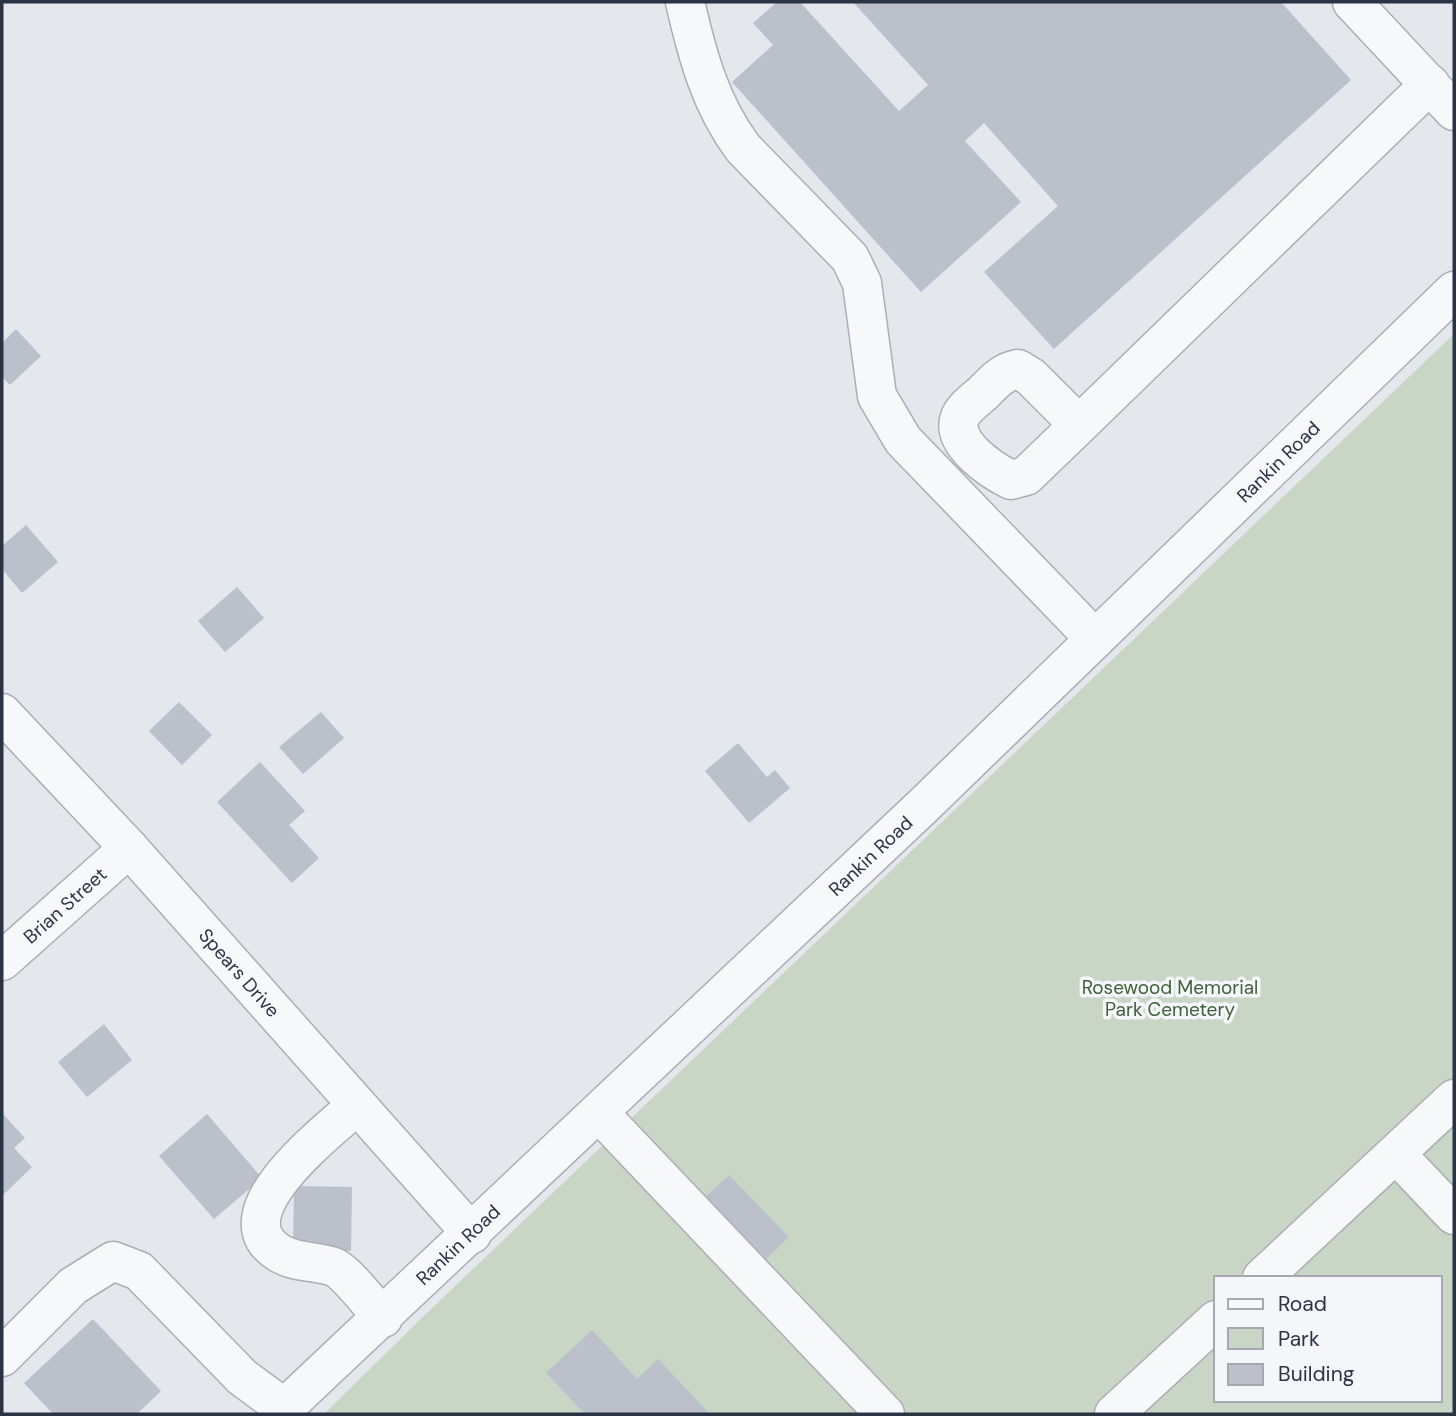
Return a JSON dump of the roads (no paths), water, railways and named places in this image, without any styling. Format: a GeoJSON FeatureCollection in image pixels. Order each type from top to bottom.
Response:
{"type":"FeatureCollection","features":[{"type":"Feature","properties":{"kind":"street"},"geometry":{"type":"LineString","coordinates":[[685,2],[700,66],[729,129],[743,148],[850,258],[862,283],[877,396],[903,440],[1095,639]]}},
{"type":"Feature","properties":{"kind":"street"},"geometry":{"type":"LineString","coordinates":[[975,515],[1011,480],[1026,476],[1442,97],[1352,2]]}},
{"type":"Feature","properties":{"kind":"street","name":"Rankin Road"},"geometry":{"type":"LineString","coordinates":[[281,1411],[600,1113],[1454,291]]}},
{"type":"Feature","properties":{"kind":"street"},"geometry":{"type":"LineString","coordinates":[[1011,480],[996,472],[959,437],[958,425],[961,414],[1006,371],[1018,369],[1031,377],[1079,425]]}},
{"type":"Feature","properties":{"kind":"street","name":"Spears Drive"},"geometry":{"type":"LineString","coordinates":[[2,713],[129,848],[472,1234]]}},
{"type":"Feature","properties":{"kind":"street","name":"Brian Street"},"geometry":{"type":"LineString","coordinates":[[2,961],[129,848]]}},
{"type":"Feature","properties":{"kind":"street"},"geometry":{"type":"LineString","coordinates":[[1264,1276],[1454,1099]]}},
{"type":"Feature","properties":{"kind":"street"},"geometry":{"type":"LineString","coordinates":[[358,1105],[282,1172],[269,1197],[260,1228],[266,1241],[282,1254],[336,1268],[383,1318]]}},
{"type":"Feature","properties":{"kind":"street"},"geometry":{"type":"LineString","coordinates":[[600,1113],[885,1414]]}},
{"type":"Feature","properties":{"kind":"street"},"geometry":{"type":"LineString","coordinates":[[1396,1154],[1454,1215]]}},
{"type":"Feature","properties":{"kind":"street"},"geometry":{"type":"LineString","coordinates":[[2,1357],[73,1286],[113,1261],[139,1271],[242,1377],[281,1411]]}},
{"type":"Feature","properties":{"kind":"street"},"geometry":{"type":"LineString","coordinates":[[1114,1414],[1214,1322]]}},
{"type":"Feature","properties":{"kind":"park label","name":"Rosewood Memorial Park Cemetery"},"geometry":{"type":"Point","coordinates":[1170,998]}}]}
